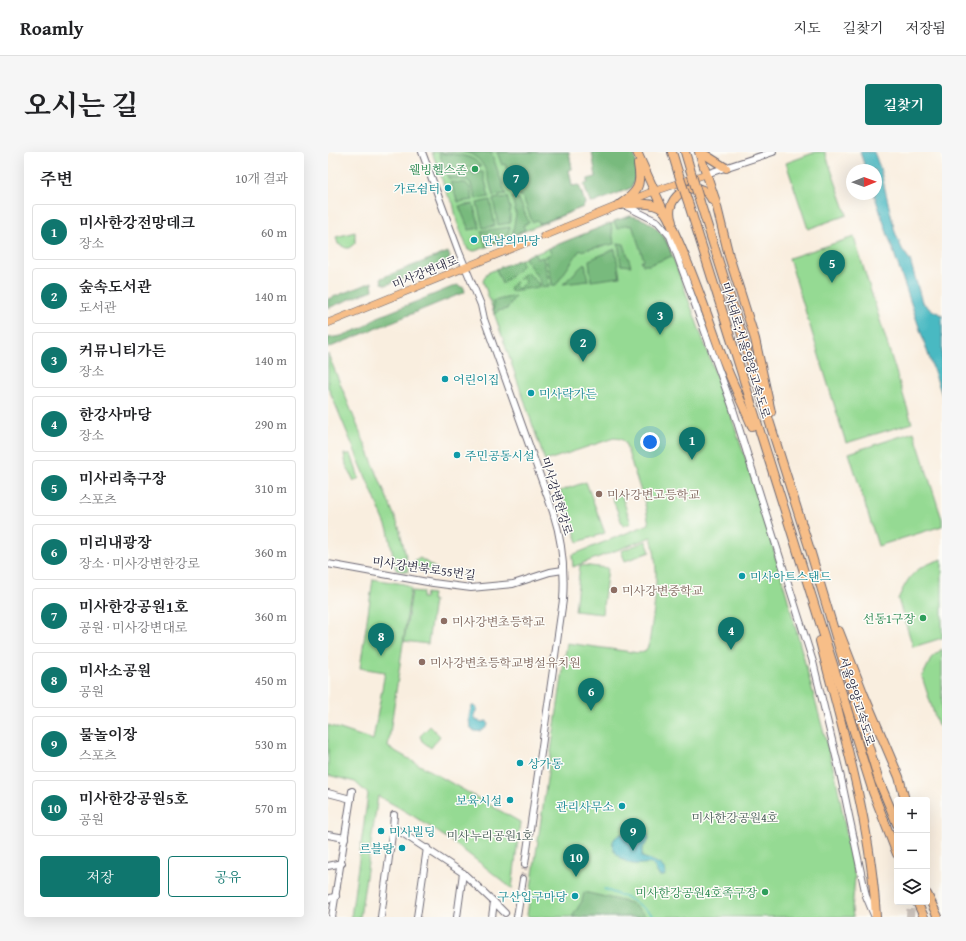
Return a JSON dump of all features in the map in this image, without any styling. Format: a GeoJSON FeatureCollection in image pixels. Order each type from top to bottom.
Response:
{"type":"FeatureCollection","features":[{"type":"Feature","properties":{"kind":"highway"},"geometry":{"type":"LineString","coordinates":[[637,152],[654,192],[687,259]]}},
{"type":"Feature","properties":{"kind":"highway"},"geometry":{"type":"LineString","coordinates":[[620,205],[631,197],[640,184],[637,152]]}},
{"type":"Feature","properties":{"kind":"highway","name":"미사대로;서울양양고속도로"},"geometry":{"type":"LineString","coordinates":[[672,152],[797,555]]}},
{"type":"Feature","properties":{"kind":"highway","name":"미사대로;서울양양고속도로"},"geometry":{"type":"LineString","coordinates":[[685,152],[810,550]]}},
{"type":"Feature","properties":{"kind":"highway"},"geometry":{"type":"LineString","coordinates":[[700,152],[726,168]]}},
{"type":"Feature","properties":{"kind":"highway"},"geometry":{"type":"LineString","coordinates":[[700,152],[755,339],[780,456]]}},
{"type":"Feature","properties":{"kind":"highway"},"geometry":{"type":"LineString","coordinates":[[723,229],[710,196],[705,191],[690,189],[683,190],[676,196],[671,204],[671,218],[703,297],[717,343],[767,458]]}},
{"type":"Feature","properties":{"kind":"highway"},"geometry":{"type":"LineString","coordinates":[[620,205],[643,204],[663,210]]}},
{"type":"Feature","properties":{"kind":"highway"},"geometry":{"type":"LineString","coordinates":[[810,550],[861,688],[899,777],[904,797]]}},
{"type":"Feature","properties":{"kind":"highway","name":"서울양양고속도로"},"geometry":{"type":"LineString","coordinates":[[810,550],[879,781],[894,817]]}},
{"type":"Feature","properties":{"kind":"highway"},"geometry":{"type":"LineString","coordinates":[[797,555],[847,747],[861,808],[872,869],[876,917]]}},
{"type":"Feature","properties":{"kind":"highway","name":"서울양양고속도로"},"geometry":{"type":"LineString","coordinates":[[797,555],[873,792],[894,846]]}},
{"type":"Feature","properties":{"kind":"highway"},"geometry":{"type":"LineString","coordinates":[[930,900],[938,917]]}},
{"type":"Feature","properties":{"kind":"highway"},"geometry":{"type":"LineString","coordinates":[[919,905],[924,917]]}},
{"type":"Feature","properties":{"kind":"main road"},"geometry":{"type":"LineString","coordinates":[[544,236],[620,205],[706,174]]}},
{"type":"Feature","properties":{"kind":"main road","name":"미사강변대로"},"geometry":{"type":"LineString","coordinates":[[328,323],[530,242]]}},
{"type":"Feature","properties":{"kind":"street","name":"미사강변한강로"},"geometry":{"type":"LineString","coordinates":[[422,152],[480,305],[553,512],[560,538],[564,591],[561,619],[525,864]]}},
{"type":"Feature","properties":{"kind":"street"},"geometry":{"type":"LineString","coordinates":[[706,174],[773,152]]}},
{"type":"Feature","properties":{"kind":"street"},"geometry":{"type":"LineString","coordinates":[[620,205],[658,222],[670,236],[732,406],[813,662],[840,773],[866,896],[876,917]]}},
{"type":"Feature","properties":{"kind":"street","name":"미사강변북로55번길"},"geometry":{"type":"LineString","coordinates":[[328,564],[433,583],[471,588],[513,584],[550,572],[563,570]]}},
{"type":"Feature","properties":{"kind":"street"},"geometry":{"type":"LineString","coordinates":[[332,917],[342,863],[352,791]]}},
{"type":"Feature","properties":{"kind":"street"},"geometry":{"type":"LineString","coordinates":[[328,793],[351,799]]}},
{"type":"Feature","properties":{"kind":"street"},"geometry":{"type":"LineString","coordinates":[[381,917],[394,815]]}},
{"type":"Feature","properties":{"kind":"street"},"geometry":{"type":"LineString","coordinates":[[393,827],[463,873],[505,913]]}},
{"type":"Feature","properties":{"kind":"street"},"geometry":{"type":"LineString","coordinates":[[328,835],[345,838]]}},
{"type":"Feature","properties":{"kind":"street"},"geometry":{"type":"LineString","coordinates":[[417,917],[426,848]]}},
{"type":"Feature","properties":{"kind":"street"},"geometry":{"type":"LineString","coordinates":[[328,866],[342,863]]}},
{"type":"Feature","properties":{"kind":"street"},"geometry":{"type":"LineString","coordinates":[[457,917],[463,873]]}},
{"type":"Feature","properties":{"kind":"street"},"geometry":{"type":"LineString","coordinates":[[517,917],[523,880]]}},
{"type":"Feature","properties":{"kind":"street"},"geometry":{"type":"LineString","coordinates":[[328,899],[336,896]]}},
{"type":"Feature","properties":{"kind":"street"},"geometry":{"type":"LineString","coordinates":[[492,917],[494,902]]}},
{"type":"Feature","properties":{"kind":"green space"},"geometry":{"type":"Polygon","coordinates":[[[432,152],[569,152],[572,169],[569,170],[572,186],[579,185],[585,203],[583,207],[486,247],[475,251],[468,250],[457,222],[453,203],[447,194],[432,152]]]}},
{"type":"Feature","properties":{"kind":"green space"},"geometry":{"type":"Polygon","coordinates":[[[463,152],[491,152],[506,194],[493,196],[485,168],[477,158],[471,154],[463,152]]]}},
{"type":"Feature","properties":{"kind":"green space"},"geometry":{"type":"Polygon","coordinates":[[[497,152],[569,152],[572,169],[569,170],[572,186],[579,185],[585,203],[583,207],[539,224],[537,220],[532,222],[523,197],[510,190],[508,184],[511,183],[505,164],[502,165],[497,152]]]}},
{"type":"Feature","properties":{"kind":"green space"},"geometry":{"type":"Polygon","coordinates":[[[592,152],[634,152],[638,171],[631,188],[593,203],[590,202],[584,184],[588,183],[588,179],[596,177],[592,152]]]}},
{"type":"Feature","properties":{"kind":"green space"},"geometry":{"type":"Polygon","coordinates":[[[816,152],[825,152],[847,215],[808,229],[786,163],[816,152]]]}},
{"type":"Feature","properties":{"kind":"green space"},"geometry":{"type":"Polygon","coordinates":[[[439,153],[468,157],[477,162],[481,167],[468,167],[467,171],[473,172],[473,174],[483,172],[489,197],[476,199],[470,182],[466,180],[448,178],[439,153]]]}},
{"type":"Feature","properties":{"kind":"green space"},"geometry":{"type":"Polygon","coordinates":[[[450,182],[466,183],[470,188],[473,200],[458,202],[450,182]]]}},
{"type":"Feature","properties":{"kind":"green space"},"geometry":{"type":"Polygon","coordinates":[[[507,197],[510,208],[510,223],[498,225],[493,199],[507,197]]]}},
{"type":"Feature","properties":{"kind":"green space"},"geometry":{"type":"Polygon","coordinates":[[[512,197],[519,199],[529,223],[523,225],[525,230],[512,236],[516,214],[512,197]]]}},
{"type":"Feature","properties":{"kind":"green space"},"geometry":{"type":"Polygon","coordinates":[[[490,200],[495,226],[483,228],[477,203],[490,200]]]}},
{"type":"Feature","properties":{"kind":"green space"},"geometry":{"type":"Polygon","coordinates":[[[473,204],[480,228],[469,230],[459,206],[473,204]]]}},
{"type":"Feature","properties":{"kind":"green space","name":"미사한강공원4호"},"geometry":{"type":"Polygon","coordinates":[[[630,216],[642,219],[652,225],[667,241],[756,489],[787,596],[836,778],[855,878],[852,909],[853,917],[530,917],[527,915],[567,643],[639,653],[646,650],[649,644],[656,590],[656,564],[651,537],[573,567],[572,555],[649,524],[645,504],[625,443],[621,439],[614,438],[545,461],[483,281],[487,273],[630,216]]]}},
{"type":"Feature","properties":{"kind":"green space"},"geometry":{"type":"Polygon","coordinates":[[[630,216],[652,224],[666,241],[672,256],[649,265],[643,265],[641,261],[644,260],[632,225],[628,226],[627,224],[617,229],[614,221],[630,216]]]}},
{"type":"Feature","properties":{"kind":"green space"},"geometry":{"type":"Polygon","coordinates":[[[611,223],[614,244],[579,251],[556,285],[552,285],[546,256],[551,254],[549,248],[611,223]]]}},
{"type":"Feature","properties":{"kind":"green space"},"geometry":{"type":"Polygon","coordinates":[[[510,227],[507,238],[486,247],[481,231],[510,227]]]}},
{"type":"Feature","properties":{"kind":"green space"},"geometry":{"type":"Polygon","coordinates":[[[355,232],[355,243],[349,248],[338,244],[336,237],[355,232]]]}},
{"type":"Feature","properties":{"kind":"green space"},"geometry":{"type":"Polygon","coordinates":[[[854,237],[912,423],[846,443],[789,258],[854,237]]]}},
{"type":"Feature","properties":{"kind":"green space"},"geometry":{"type":"Polygon","coordinates":[[[618,243],[624,244],[631,266],[621,265],[618,243]]]}},
{"type":"Feature","properties":{"kind":"green space"},"geometry":{"type":"Polygon","coordinates":[[[615,249],[620,277],[591,281],[589,260],[615,249]]]}},
{"type":"Feature","properties":{"kind":"green space"},"geometry":{"type":"Polygon","coordinates":[[[448,252],[450,257],[448,262],[386,285],[382,283],[381,278],[448,252]]]}},
{"type":"Feature","properties":{"kind":"green space"},"geometry":{"type":"Polygon","coordinates":[[[534,253],[537,259],[543,257],[549,286],[542,287],[525,257],[534,253]]]}},
{"type":"Feature","properties":{"kind":"green space"},"geometry":{"type":"Polygon","coordinates":[[[521,259],[522,266],[502,284],[496,269],[521,259]]]}},
{"type":"Feature","properties":{"kind":"green space"},"geometry":{"type":"Polygon","coordinates":[[[585,263],[588,281],[563,284],[585,263]]]}},
{"type":"Feature","properties":{"kind":"green space"},"geometry":{"type":"Polygon","coordinates":[[[527,272],[538,283],[539,287],[511,291],[510,287],[516,281],[517,282],[514,285],[518,289],[526,282],[523,278],[519,279],[527,272]]]}},
{"type":"Feature","properties":{"kind":"green space"},"geometry":{"type":"Polygon","coordinates":[[[372,282],[373,290],[328,308],[328,299],[372,282]]]}},
{"type":"Feature","properties":{"kind":"green space"},"geometry":{"type":"Polygon","coordinates":[[[457,285],[464,288],[465,292],[328,348],[328,338],[341,336],[362,328],[378,317],[457,285]]]}},
{"type":"Feature","properties":{"kind":"green space"},"geometry":{"type":"Polygon","coordinates":[[[515,296],[507,309],[498,311],[494,315],[493,301],[515,296]]]}},
{"type":"Feature","properties":{"kind":"green space"},"geometry":{"type":"Polygon","coordinates":[[[328,354],[399,527],[408,572],[396,570],[388,530],[328,387],[328,354]]]}},
{"type":"Feature","properties":{"kind":"green space"},"geometry":{"type":"Polygon","coordinates":[[[914,432],[942,519],[942,526],[878,546],[849,453],[914,432]]]}},
{"type":"Feature","properties":{"kind":"green space"},"geometry":{"type":"Polygon","coordinates":[[[344,454],[351,454],[359,478],[354,481],[346,465],[344,454]]]}},
{"type":"Feature","properties":{"kind":"green space"},"geometry":{"type":"Polygon","coordinates":[[[586,482],[605,533],[578,542],[560,491],[586,482]]]}},
{"type":"Feature","properties":{"kind":"green space"},"geometry":{"type":"Polygon","coordinates":[[[621,494],[631,523],[623,526],[612,497],[621,494]]]}},
{"type":"Feature","properties":{"kind":"green space"},"geometry":{"type":"Polygon","coordinates":[[[646,541],[650,552],[625,561],[621,551],[646,541]]]}},
{"type":"Feature","properties":{"kind":"green space"},"geometry":{"type":"Polygon","coordinates":[[[420,558],[438,570],[435,574],[420,571],[415,567],[415,561],[420,558]]]}},
{"type":"Feature","properties":{"kind":"green space","name":"선동1구장"},"geometry":{"type":"Polygon","coordinates":[[[942,559],[942,638],[913,647],[898,599],[906,583],[914,573],[925,565],[942,559]]]}},
{"type":"Feature","properties":{"kind":"green space"},"geometry":{"type":"Polygon","coordinates":[[[580,565],[608,568],[602,614],[575,611],[580,565]]]}},
{"type":"Feature","properties":{"kind":"green space","name":"미사누리공원1호"},"geometry":{"type":"Polygon","coordinates":[[[373,579],[404,584],[411,588],[388,747],[520,822],[512,889],[448,839],[397,806],[378,796],[360,917],[351,917],[368,794],[355,782],[328,775],[328,725],[373,740],[385,672],[360,668],[373,579]]]}},
{"type":"Feature","properties":{"kind":"green space"},"geometry":{"type":"Polygon","coordinates":[[[412,591],[423,592],[422,598],[425,598],[426,593],[433,594],[432,600],[434,600],[428,644],[404,641],[412,591]]]}},
{"type":"Feature","properties":{"kind":"green space"},"geometry":{"type":"Polygon","coordinates":[[[942,649],[942,724],[938,726],[922,677],[932,657],[942,649]]]}},
{"type":"Feature","properties":{"kind":"green space"},"geometry":{"type":"Polygon","coordinates":[[[430,726],[440,736],[431,748],[422,741],[420,736],[430,726]]]}},
{"type":"Feature","properties":{"kind":"green space"},"geometry":{"type":"Polygon","coordinates":[[[584,892],[631,903],[647,917],[572,917],[582,901],[584,892]]]}},
{"type":"Feature","properties":{"kind":"water"},"geometry":{"type":"Polygon","coordinates":[[[860,152],[874,152],[878,164],[864,164],[860,152]]]}},
{"type":"Feature","properties":{"kind":"water"},"geometry":{"type":"Polygon","coordinates":[[[882,177],[895,232],[902,249],[910,260],[922,302],[930,309],[942,315],[942,395],[876,200],[882,200],[882,177]]]}},
{"type":"Feature","properties":{"kind":"water"},"geometry":{"type":"Polygon","coordinates":[[[472,706],[477,708],[474,716],[476,720],[481,722],[487,721],[488,725],[481,731],[472,730],[469,718],[472,706]]]}},
{"type":"Feature","properties":{"kind":"water"},"geometry":{"type":"Polygon","coordinates":[[[638,829],[643,829],[647,832],[649,840],[642,849],[642,857],[660,864],[666,873],[664,876],[659,876],[652,864],[629,863],[617,855],[614,851],[613,842],[617,836],[638,829]]]}},
{"type":"Feature","properties":{"kind":"waterway"},"geometry":{"type":"LineString","coordinates":[[604,889],[632,900],[656,917]]}},
{"type":"Feature","properties":{"kind":"tunnel"},"geometry":{"type":"LineString","coordinates":[[530,241],[544,236]]}},
{"type":"Feature","properties":{"kind":"tunnel"},"geometry":{"type":"LineString","coordinates":[[523,879],[525,864]]}},
{"type":"Feature","properties":{"kind":"tunnel"},"geometry":{"type":"LineString","coordinates":[[910,917],[911,905]]}},
{"type":"Feature","properties":{"kind":"place","name":"웰빙헬스존"},"geometry":{"type":"Point","coordinates":[475,169]}},
{"type":"Feature","properties":{"kind":"place","name":"가로쉼터"},"geometry":{"type":"Point","coordinates":[448,188]}},
{"type":"Feature","properties":{"kind":"place","name":"미사한강공원1호"},"geometry":{"type":"Point","coordinates":[516,198]}},
{"type":"Feature","properties":{"kind":"place","name":"만남의마당"},"geometry":{"type":"Point","coordinates":[474,240]}},
{"type":"Feature","properties":{"kind":"place","name":"미사리축구장"},"geometry":{"type":"Point","coordinates":[832,283]}},
{"type":"Feature","properties":{"kind":"place","name":"커뮤니티가든"},"geometry":{"type":"Point","coordinates":[660,335]}},
{"type":"Feature","properties":{"kind":"place","name":"숲속도서관"},"geometry":{"type":"Point","coordinates":[583,362]}},
{"type":"Feature","properties":{"kind":"place","name":"어린이집"},"geometry":{"type":"Point","coordinates":[445,379]}},
{"type":"Feature","properties":{"kind":"place","name":"미사락가든"},"geometry":{"type":"Point","coordinates":[531,393]}},
{"type":"Feature","properties":{"kind":"place","name":"주민공동시설"},"geometry":{"type":"Point","coordinates":[457,455]}},
{"type":"Feature","properties":{"kind":"place","name":"미사한강전망데크"},"geometry":{"type":"Point","coordinates":[692,460]}},
{"type":"Feature","properties":{"kind":"place","name":"미사강변고등학교"},"geometry":{"type":"Point","coordinates":[599,494]}},
{"type":"Feature","properties":{"kind":"place","name":"미사아트스탠드"},"geometry":{"type":"Point","coordinates":[742,576]}},
{"type":"Feature","properties":{"kind":"place","name":"미사강변중학교"},"geometry":{"type":"Point","coordinates":[614,590]}},
{"type":"Feature","properties":{"kind":"place","name":"선동1구장"},"geometry":{"type":"Point","coordinates":[923,618]}},
{"type":"Feature","properties":{"kind":"place","name":"미사강변초등학교"},"geometry":{"type":"Point","coordinates":[444,621]}},
{"type":"Feature","properties":{"kind":"place","name":"한강사마당"},"geometry":{"type":"Point","coordinates":[731,650]}},
{"type":"Feature","properties":{"kind":"place","name":"미사소공원"},"geometry":{"type":"Point","coordinates":[381,656]}},
{"type":"Feature","properties":{"kind":"place","name":"미사강변초등학교병설유치원"},"geometry":{"type":"Point","coordinates":[422,662]}},
{"type":"Feature","properties":{"kind":"place","name":"미리내광장"},"geometry":{"type":"Point","coordinates":[591,711]}},
{"type":"Feature","properties":{"kind":"place","name":"상가동"},"geometry":{"type":"Point","coordinates":[520,763]}},
{"type":"Feature","properties":{"kind":"place","name":"보육시설"},"geometry":{"type":"Point","coordinates":[510,800]}},
{"type":"Feature","properties":{"kind":"place","name":"관리사무소"},"geometry":{"type":"Point","coordinates":[622,806]}},
{"type":"Feature","properties":{"kind":"place","name":"미사빌딩"},"geometry":{"type":"Point","coordinates":[381,831]}},
{"type":"Feature","properties":{"kind":"place","name":"르블랑"},"geometry":{"type":"Point","coordinates":[402,848]}},
{"type":"Feature","properties":{"kind":"place","name":"물놀이장"},"geometry":{"type":"Point","coordinates":[633,851]}},
{"type":"Feature","properties":{"kind":"place","name":"미사한강공원5호"},"geometry":{"type":"Point","coordinates":[576,877]}},
{"type":"Feature","properties":{"kind":"place","name":"미사한강공원4호족구장"},"geometry":{"type":"Point","coordinates":[765,892]}},
{"type":"Feature","properties":{"kind":"place","name":"구산입구마당"},"geometry":{"type":"Point","coordinates":[575,896]}}]}
